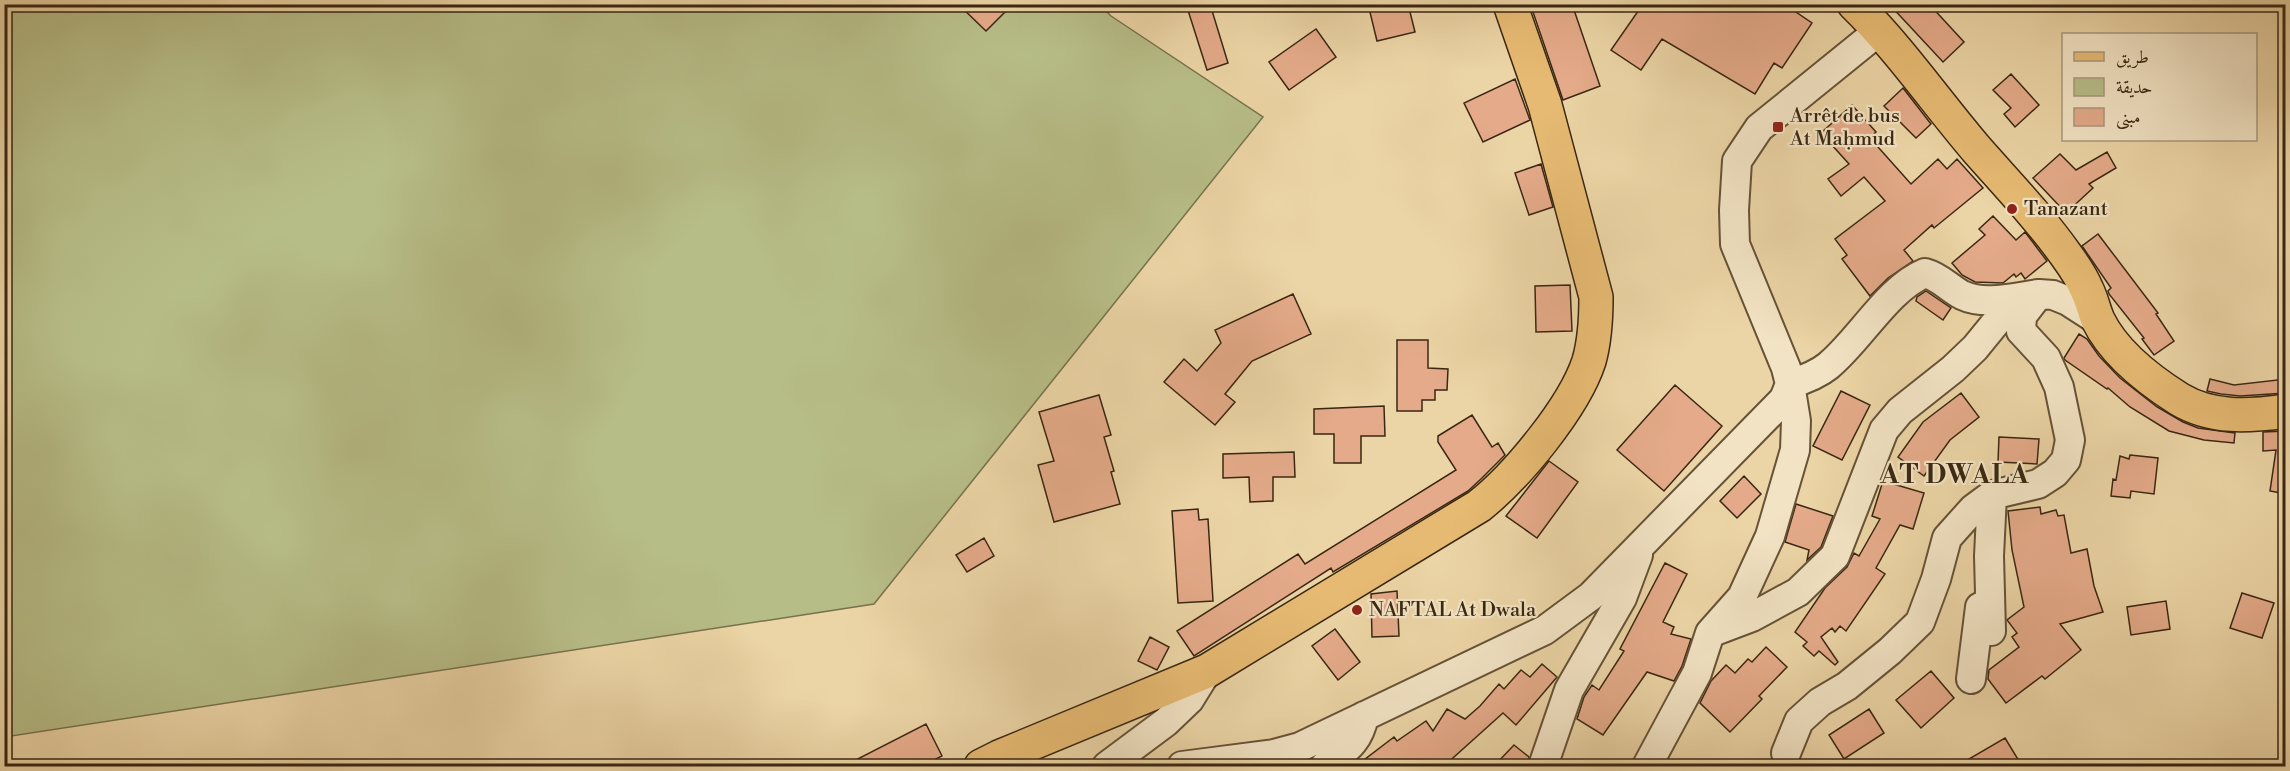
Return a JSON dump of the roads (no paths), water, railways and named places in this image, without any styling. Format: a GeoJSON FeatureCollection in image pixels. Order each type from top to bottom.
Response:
{"type":"FeatureCollection","features":[{"type":"Feature","properties":{"kind":"main road"},"geometry":{"type":"LineString","coordinates":[[981,766],[1107,710],[1207,671],[1479,506],[1502,488],[1571,399],[1588,361],[1596,326],[1596,297],[1545,105],[1510,4]]}},
{"type":"Feature","properties":{"kind":"main road"},"geometry":{"type":"LineString","coordinates":[[1854,4],[1880,30],[1978,150],[2030,207],[2067,257],[2088,291],[2099,321],[2116,345],[2141,371],[2179,399],[2195,407],[2232,416],[2286,411]]}},
{"type":"Feature","properties":{"kind":"street"},"geometry":{"type":"LineString","coordinates":[[1647,766],[1697,673],[1710,633],[1742,597],[1770,536],[1795,450],[1796,421],[1786,368],[1735,244],[1734,210],[1737,161],[1759,128],[1880,30]]}},
{"type":"Feature","properties":{"kind":"street"},"geometry":{"type":"LineString","coordinates":[[1790,384],[1809,378],[1828,366],[1905,284],[1925,273],[1936,276],[1963,295],[1979,299],[2053,295],[2068,301],[2099,321]]}},
{"type":"Feature","properties":{"kind":"street"},"geometry":{"type":"LineString","coordinates":[[1786,753],[1799,721],[1820,702],[1847,686],[1890,651],[1920,622],[1936,579],[1947,538],[1973,510],[1992,495],[2038,484],[2055,473],[2067,460],[2070,440],[2059,387],[2046,358],[2021,331],[2022,316],[2039,294]]}},
{"type":"Feature","properties":{"kind":"street"},"geometry":{"type":"LineString","coordinates":[[1710,633],[1752,617],[1798,592],[1834,556],[1884,430],[1900,411],[1953,369],[2006,310],[2017,302],[2039,294]]}},
{"type":"Feature","properties":{"kind":"street"},"geometry":{"type":"LineString","coordinates":[[1182,766],[1274,754],[1300,747],[1545,630],[1591,596],[1642,545],[1784,399],[1790,384]]}},
{"type":"Feature","properties":{"kind":"street"},"geometry":{"type":"LineString","coordinates":[[1991,632],[1989,556],[1992,495]]}},
{"type":"Feature","properties":{"kind":"street"},"geometry":{"type":"LineString","coordinates":[[1544,766],[1569,690],[1622,598],[1642,545]]}},
{"type":"Feature","properties":{"kind":"street"},"geometry":{"type":"LineString","coordinates":[[1971,680],[1980,610],[1979,585],[1989,556]]}},
{"type":"Feature","properties":{"kind":"street"},"geometry":{"type":"LineString","coordinates":[[1107,766],[1166,722],[1189,699],[1207,671]]}},
{"type":"Feature","properties":{"kind":"street"},"geometry":{"type":"LineString","coordinates":[[1325,766],[1354,742],[1361,730],[1364,716]]}},
{"type":"Feature","properties":{"kind":"place","name":"Arrêt de bus At Maḥmud"},"geometry":{"type":"Point","coordinates":[1778,127]}},
{"type":"Feature","properties":{"kind":"place","name":"Tanazant"},"geometry":{"type":"Point","coordinates":[2012,209]}},
{"type":"Feature","properties":{"kind":"place","name":"NAFTAL At Dwala"},"geometry":{"type":"Point","coordinates":[1357,610]}},
{"type":"Feature","properties":{"kind":"district","name":"AT DWALA"},"geometry":{"type":"Point","coordinates":[1955,475]}}]}
